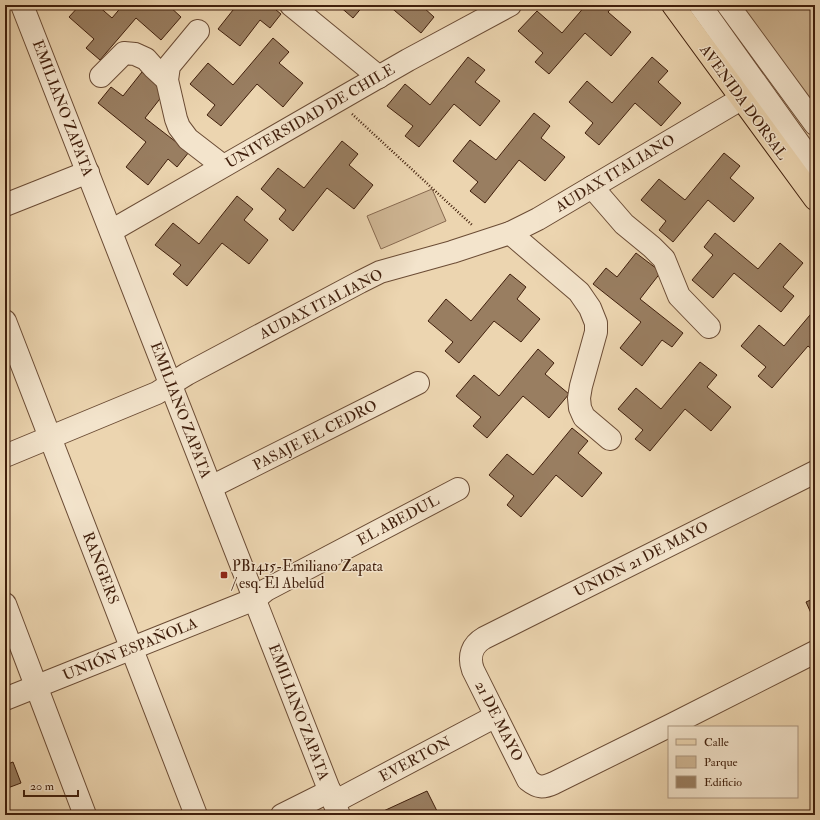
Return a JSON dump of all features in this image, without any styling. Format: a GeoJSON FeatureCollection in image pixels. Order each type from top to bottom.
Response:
{"type":"FeatureCollection","features":[{"type":"Feature","properties":{"kind":"main road","name":"AVENIDA DORSAL"},"geometry":{"type":"LineString","coordinates":[[673,5],[815,199]]}},
{"type":"Feature","properties":{"kind":"street","name":"EMILIANO ZAPATA"},"geometry":{"type":"LineString","coordinates":[[22,5],[334,803]]}},
{"type":"Feature","properties":{"kind":"street"},"geometry":{"type":"LineString","coordinates":[[291,5],[379,76]]}},
{"type":"Feature","properties":{"kind":"street","name":"UNIVERSIDAD DE CHILE"},"geometry":{"type":"LineString","coordinates":[[111,231],[379,76],[510,5]]}},
{"type":"Feature","properties":{"kind":"street"},"geometry":{"type":"LineString","coordinates":[[700,5],[815,166]]}},
{"type":"Feature","properties":{"kind":"street"},"geometry":{"type":"LineString","coordinates":[[728,5],[815,124]]}},
{"type":"Feature","properties":{"kind":"street"},"geometry":{"type":"LineString","coordinates":[[198,30],[169,66],[167,80],[176,119],[180,127],[188,139],[223,166]]}},
{"type":"Feature","properties":{"kind":"street"},"geometry":{"type":"LineString","coordinates":[[101,76],[124,53],[135,54],[146,59],[167,80]]}},
{"type":"Feature","properties":{"kind":"street","name":"AUDAX ITALIANO"},"geometry":{"type":"LineString","coordinates":[[5,456],[157,393],[187,374],[380,272],[452,252],[510,233],[538,219],[741,98]]}},
{"type":"Feature","properties":{"kind":"street"},"geometry":{"type":"LineString","coordinates":[[5,205],[88,172]]}},
{"type":"Feature","properties":{"kind":"street"},"geometry":{"type":"LineString","coordinates":[[592,187],[624,224],[664,259],[679,296],[709,328]]}},
{"type":"Feature","properties":{"kind":"street"},"geometry":{"type":"LineString","coordinates":[[510,233],[579,292],[590,308],[596,323],[596,332],[581,386],[579,398],[580,408],[584,418],[610,438]]}},
{"type":"Feature","properties":{"kind":"street","name":"RANGERS"},"geometry":{"type":"LineString","coordinates":[[5,321],[196,815]]}},
{"type":"Feature","properties":{"kind":"street","name":"PASAJE EL CEDRO"},"geometry":{"type":"LineString","coordinates":[[211,487],[418,383]]}},
{"type":"Feature","properties":{"kind":"street","name":"UNION 21 DE MAYO"},"geometry":{"type":"LineString","coordinates":[[472,652],[474,646],[484,638],[815,472]]}},
{"type":"Feature","properties":{"kind":"street","name":"EL ABEDUL"},"geometry":{"type":"LineString","coordinates":[[255,599],[266,590],[458,489]]}},
{"type":"Feature","properties":{"kind":"street","name":"UNIÓN ESPAÑOLA"},"geometry":{"type":"LineString","coordinates":[[5,699],[255,599]]}},
{"type":"Feature","properties":{"kind":"street"},"geometry":{"type":"LineString","coordinates":[[5,604],[85,815]]}},
{"type":"Feature","properties":{"kind":"street","name":"21 DE MAYO"},"geometry":{"type":"LineString","coordinates":[[472,652],[470,664],[528,780],[537,786],[543,787],[554,783],[668,727]]}},
{"type":"Feature","properties":{"kind":"street","name":"21 DE MAYO"},"geometry":{"type":"LineString","coordinates":[[671,726],[815,652]]}},
{"type":"Feature","properties":{"kind":"street","name":"EVERTON"},"geometry":{"type":"LineString","coordinates":[[282,815],[334,803],[496,716]]}},
{"type":"Feature","properties":{"kind":"path"},"geometry":{"type":"LineString","coordinates":[[337,100],[489,240]]}},
{"type":"Feature","properties":{"kind":"green space"},"geometry":{"type":"Polygon","coordinates":[[[731,5],[815,5],[815,118],[731,5]]]}},
{"type":"Feature","properties":{"kind":"green space"},"geometry":{"type":"Polygon","coordinates":[[[432,189],[446,221],[381,249],[367,216],[432,189]]]}},
{"type":"Feature","properties":{"kind":"building"},"geometry":{"type":"Polygon","coordinates":[[[80,5],[97,5],[112,18],[123,5],[168,5],[181,17],[161,40],[136,18],[100,60],[86,48],[94,39],[69,17],[80,5]]]}},
{"type":"Feature","properties":{"kind":"building"},"geometry":{"type":"Polygon","coordinates":[[[237,5],[270,5],[281,14],[270,28],[260,20],[240,46],[218,29],[237,5]]]}},
{"type":"Feature","properties":{"kind":"building"},"geometry":{"type":"Polygon","coordinates":[[[338,5],[364,5],[353,18],[338,5]]]}},
{"type":"Feature","properties":{"kind":"building"},"geometry":{"type":"Polygon","coordinates":[[[388,5],[425,5],[423,7],[434,17],[421,33],[388,5]]]}},
{"type":"Feature","properties":{"kind":"building"},"geometry":{"type":"Polygon","coordinates":[[[586,5],[614,5],[608,12],[631,32],[611,56],[585,33],[549,74],[535,62],[543,53],[518,31],[537,11],[562,33],[586,5]]]}},
{"type":"Feature","properties":{"kind":"building"},"geometry":{"type":"Polygon","coordinates":[[[273,38],[289,52],[279,63],[303,83],[283,107],[257,84],[221,126],[207,115],[215,105],[190,84],[208,63],[233,85],[273,38]]]}},
{"type":"Feature","properties":{"kind":"building"},"geometry":{"type":"Polygon","coordinates":[[[468,57],[485,70],[475,82],[500,101],[480,126],[454,104],[419,147],[405,136],[413,126],[387,106],[405,84],[430,105],[468,57]]]}},
{"type":"Feature","properties":{"kind":"building"},"geometry":{"type":"Polygon","coordinates":[[[652,57],[668,71],[658,82],[681,103],[661,126],[635,103],[599,145],[585,133],[593,123],[569,102],[587,81],[612,103],[652,57]]]}},
{"type":"Feature","properties":{"kind":"building"},"geometry":{"type":"Polygon","coordinates":[[[142,72],[166,91],[145,118],[189,152],[177,167],[168,159],[148,185],[126,167],[146,142],[98,103],[111,87],[123,96],[142,72]]]}},
{"type":"Feature","properties":{"kind":"building"},"geometry":{"type":"Polygon","coordinates":[[[534,113],[550,126],[541,138],[565,157],[545,181],[519,160],[485,203],[470,191],[478,182],[453,161],[470,140],[496,160],[534,113]]]}},
{"type":"Feature","properties":{"kind":"building"},"geometry":{"type":"Polygon","coordinates":[[[342,141],[358,154],[349,165],[373,185],[354,209],[327,188],[293,231],[279,219],[286,210],[261,189],[278,168],[304,188],[342,141]]]}},
{"type":"Feature","properties":{"kind":"building"},"geometry":{"type":"Polygon","coordinates":[[[724,153],[740,166],[730,178],[754,198],[734,222],[708,200],[673,242],[659,230],[666,221],[641,200],[659,179],[685,200],[724,153]]]}},
{"type":"Feature","properties":{"kind":"building"},"geometry":{"type":"Polygon","coordinates":[[[237,196],[253,209],[244,220],[268,240],[249,264],[222,243],[187,286],[173,274],[181,265],[155,245],[173,223],[199,244],[237,196]]]}},
{"type":"Feature","properties":{"kind":"building"},"geometry":{"type":"Polygon","coordinates":[[[715,233],[758,269],[780,243],[803,263],[783,287],[794,296],[781,312],[734,273],[713,298],[692,280],[713,255],[704,247],[715,233]]]}},
{"type":"Feature","properties":{"kind":"building"},"geometry":{"type":"Polygon","coordinates":[[[636,253],[661,272],[640,299],[683,333],[672,347],[662,340],[642,366],[620,348],[641,322],[593,284],[606,268],[617,277],[636,253]]]}},
{"type":"Feature","properties":{"kind":"building"},"geometry":{"type":"Polygon","coordinates":[[[510,274],[526,287],[517,299],[540,319],[521,342],[494,321],[459,363],[445,351],[453,342],[428,321],[446,299],[471,321],[510,274]]]}},
{"type":"Feature","properties":{"kind":"building"},"geometry":{"type":"Polygon","coordinates":[[[815,309],[815,352],[808,346],[772,388],[758,376],[766,367],[741,346],[759,325],[784,346],[815,309]]]}},
{"type":"Feature","properties":{"kind":"building"},"geometry":{"type":"Polygon","coordinates":[[[538,349],[554,363],[545,374],[569,394],[549,418],[523,396],[487,438],[473,426],[481,417],[456,396],[474,375],[499,396],[538,349]]]}},
{"type":"Feature","properties":{"kind":"building"},"geometry":{"type":"Polygon","coordinates":[[[700,362],[717,375],[707,387],[731,407],[711,431],[685,409],[650,451],[635,439],[643,430],[618,409],[636,388],[661,409],[700,362]]]}},
{"type":"Feature","properties":{"kind":"building"},"geometry":{"type":"Polygon","coordinates":[[[572,428],[588,441],[578,453],[602,473],[582,497],[556,475],[521,517],[507,505],[514,496],[489,475],[507,454],[533,475],[572,428]]]}},
{"type":"Feature","properties":{"kind":"building"},"geometry":{"type":"Polygon","coordinates":[[[815,598],[815,622],[806,602],[815,598]]]}},
{"type":"Feature","properties":{"kind":"building"},"geometry":{"type":"Polygon","coordinates":[[[13,762],[21,783],[5,789],[5,765],[13,762]]]}},
{"type":"Feature","properties":{"kind":"building"},"geometry":{"type":"Polygon","coordinates":[[[427,791],[439,815],[377,815],[377,814],[427,791]]]}},
{"type":"Feature","properties":{"kind":"place","name":"PB1415-Emiliano Zapata / esq. El Abelud"},"geometry":{"type":"Point","coordinates":[224,575]}}]}
